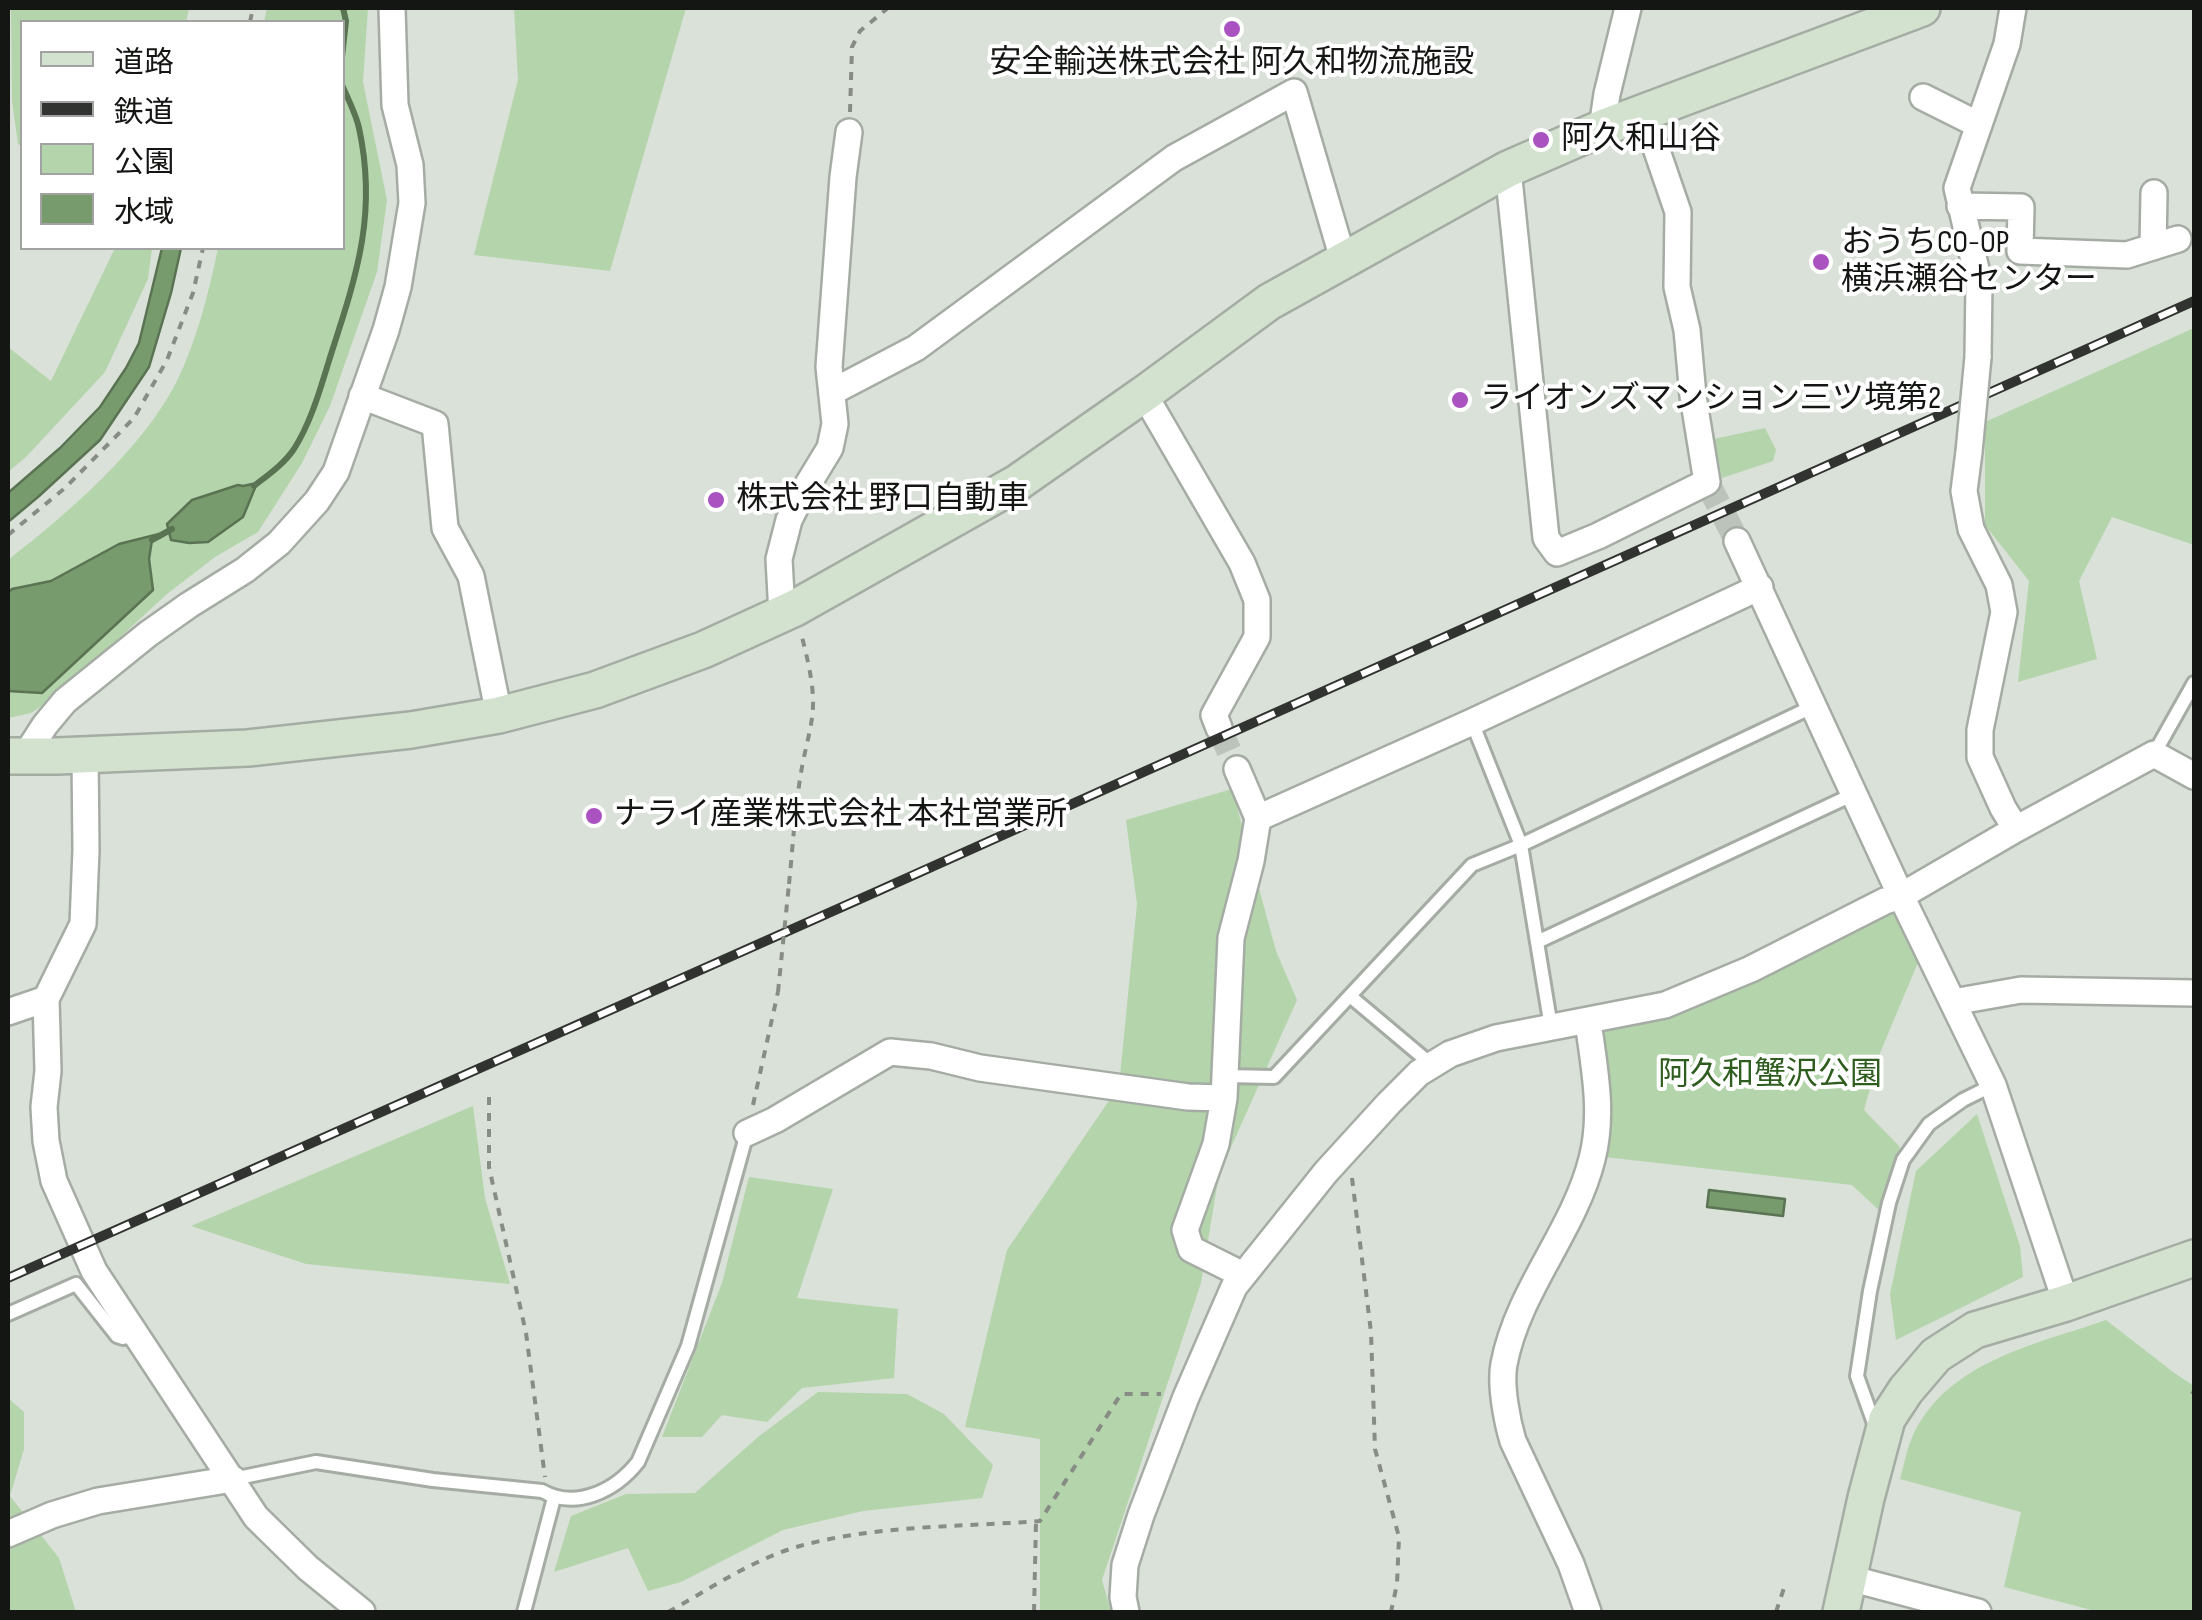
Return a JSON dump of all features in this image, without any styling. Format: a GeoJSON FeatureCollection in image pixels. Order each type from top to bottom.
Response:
{"type":"FeatureCollection","features":[{"type":"Feature","properties":{"kind":"street"},"geometry":{"type":"LineString","coordinates":[[16,756],[65,701],[148,634],[279,544],[317,501],[336,472],[386,330],[412,204],[410,165],[396,105],[392,8]]}},
{"type":"Feature","properties":{"kind":"street"},"geometry":{"type":"LineString","coordinates":[[1602,128],[1628,8]]}},
{"type":"Feature","properties":{"kind":"street"},"geometry":{"type":"LineString","coordinates":[[16,756],[248,748],[410,730],[499,715],[595,690],[702,650],[789,611],[1016,483],[1269,302],[1508,169],[1602,128],[1922,8]]}},
{"type":"Feature","properties":{"kind":"street"},"geometry":{"type":"LineString","coordinates":[[2013,8],[2008,44],[1957,188],[1979,282],[1978,357],[1964,491],[1972,529],[2000,586],[2004,612],[1980,730],[1980,756],[2016,828]]}},
{"type":"Feature","properties":{"kind":"street"},"geometry":{"type":"LineString","coordinates":[[832,392],[916,348],[1174,158],[1294,92],[1342,259]]}},
{"type":"Feature","properties":{"kind":"street"},"geometry":{"type":"LineString","coordinates":[[1923,97],[1980,125]]}},
{"type":"Feature","properties":{"kind":"street"},"geometry":{"type":"LineString","coordinates":[[1508,169],[1546,538],[1557,553],[1707,482],[1687,330],[1677,286],[1678,212],[1656,148],[1638,115]]}},
{"type":"Feature","properties":{"kind":"street"},"geometry":{"type":"LineString","coordinates":[[789,611],[778,559],[789,520],[830,448],[835,424],[829,366],[849,132]]}},
{"type":"Feature","properties":{"kind":"street"},"geometry":{"type":"LineString","coordinates":[[2153,248],[2154,192]]}},
{"type":"Feature","properties":{"kind":"street"},"geometry":{"type":"LineString","coordinates":[[1960,206],[2021,207],[2020,251],[2127,256],[2178,240]]}},
{"type":"Feature","properties":{"kind":"street"},"geometry":{"type":"LineString","coordinates":[[1144,394],[1242,563],[1257,600],[1257,637],[1214,715],[1219,728]]}},
{"type":"Feature","properties":{"kind":"street"},"geometry":{"type":"LineString","coordinates":[[362,396],[434,424],[446,528],[472,576],[499,715]]}},
{"type":"Feature","properties":{"kind":"street"},"geometry":{"type":"LineString","coordinates":[[1737,541],[1993,1086],[2066,1303]]}},
{"type":"Feature","properties":{"kind":"street"},"geometry":{"type":"LineString","coordinates":[[1258,818],[1760,587]]}},
{"type":"Feature","properties":{"kind":"street"},"geometry":{"type":"LineString","coordinates":[[85,754],[82,924],[46,999],[48,1072],[44,1108],[54,1180],[94,1271],[256,1517],[308,1568],[362,1612]]}},
{"type":"Feature","properties":{"kind":"street"},"geometry":{"type":"LineString","coordinates":[[1126,1612],[1125,1565],[1141,1514],[1234,1287],[1348,1148],[1388,1102],[1420,1073],[1450,1054],[1496,1038],[1666,1005],[1751,969],[1901,896],[2016,828],[2154,754],[2194,776]]}},
{"type":"Feature","properties":{"kind":"street"},"geometry":{"type":"LineString","coordinates":[[1237,768],[1258,818],[1231,938],[1224,1087],[1216,1144],[1185,1230],[1191,1249],[1243,1275]]}},
{"type":"Feature","properties":{"kind":"street"},"geometry":{"type":"LineString","coordinates":[[1953,1002],[2021,990],[2194,993]]}},
{"type":"Feature","properties":{"kind":"street"},"geometry":{"type":"LineString","coordinates":[[8,1012],[46,999]]}},
{"type":"Feature","properties":{"kind":"street"},"geometry":{"type":"LineString","coordinates":[[1588,1021],[1600,1115],[1593,1158],[1579,1198],[1517,1323],[1503,1367],[1513,1440],[1571,1564],[1588,1612]]}},
{"type":"Feature","properties":{"kind":"street"},"geometry":{"type":"LineString","coordinates":[[746,1133],[776,1120],[890,1052],[1188,1097],[1224,1087]]}},
{"type":"Feature","properties":{"kind":"street"},"geometry":{"type":"LineString","coordinates":[[1841,1612],[1887,1419],[1936,1354],[1975,1330],[2194,1258]]}},
{"type":"Feature","properties":{"kind":"street"},"geometry":{"type":"LineString","coordinates":[[8,1534],[98,1501],[233,1479]]}},
{"type":"Feature","properties":{"kind":"street"},"geometry":{"type":"LineString","coordinates":[[1849,1578],[1978,1612]]}},
{"type":"Feature","properties":{"kind":"lane"},"geometry":{"type":"LineString","coordinates":[[2154,754],[2194,683]]}},
{"type":"Feature","properties":{"kind":"lane"},"geometry":{"type":"LineString","coordinates":[[1224,1087],[1274,1077],[1472,864],[1521,845],[1814,706]]}},
{"type":"Feature","properties":{"kind":"lane"},"geometry":{"type":"LineString","coordinates":[[1472,722],[1521,845],[1551,1027]]}},
{"type":"Feature","properties":{"kind":"lane"},"geometry":{"type":"LineString","coordinates":[[1537,942],[1854,794]]}},
{"type":"Feature","properties":{"kind":"lane"},"geometry":{"type":"LineString","coordinates":[[1350,996],[1433,1065]]}},
{"type":"Feature","properties":{"kind":"lane"},"geometry":{"type":"LineString","coordinates":[[1880,1443],[1857,1376],[1889,1203],[1903,1160],[1926,1119],[1993,1086]]}},
{"type":"Feature","properties":{"kind":"lane"},"geometry":{"type":"LineString","coordinates":[[233,1479],[316,1462],[432,1480],[542,1491],[569,1500],[598,1495],[638,1462],[688,1346],[746,1133]]}},
{"type":"Feature","properties":{"kind":"lane"},"geometry":{"type":"LineString","coordinates":[[8,1314],[76,1284],[118,1336],[137,1335]]}},
{"type":"Feature","properties":{"kind":"lane"},"geometry":{"type":"LineString","coordinates":[[524,1612],[554,1498]]}},
{"type":"Feature","properties":{"kind":"path"},"geometry":{"type":"LineString","coordinates":[[849,132],[852,47],[860,32],[888,8]]}},
{"type":"Feature","properties":{"kind":"path"},"geometry":{"type":"LineString","coordinates":[[8,535],[64,488],[134,418],[168,360],[193,293],[203,250]]}},
{"type":"Feature","properties":{"kind":"path"},"geometry":{"type":"LineString","coordinates":[[746,1133],[778,992],[802,764],[811,729],[812,677],[789,611]]}},
{"type":"Feature","properties":{"kind":"path"},"geometry":{"type":"LineString","coordinates":[[490,1097],[490,1167],[526,1333],[547,1487],[554,1498]]}},
{"type":"Feature","properties":{"kind":"path"},"geometry":{"type":"LineString","coordinates":[[1348,1148],[1371,1332],[1374,1449],[1398,1537],[1397,1584],[1391,1612]]}},
{"type":"Feature","properties":{"kind":"path"},"geometry":{"type":"LineString","coordinates":[[668,1612],[766,1559],[800,1546],[902,1529],[1040,1521],[1121,1394],[1186,1397]]}},
{"type":"Feature","properties":{"kind":"path"},"geometry":{"type":"LineString","coordinates":[[1034,1612],[1036,1521]]}},
{"type":"Feature","properties":{"kind":"path"},"geometry":{"type":"LineString","coordinates":[[1776,1612],[1784,1588]]}},
{"type":"Feature","properties":{"kind":"path"},"geometry":{"type":"LineString","coordinates":[[1393,1605],[1399,1612]]}},
{"type":"Feature","properties":{"kind":"green space"},"geometry":{"type":"Polygon","coordinates":[[[11,8],[189,8],[186,20],[20,20],[20,146],[12,101],[11,8]]]}},
{"type":"Feature","properties":{"kind":"green space"},"geometry":{"type":"Polygon","coordinates":[[[267,8],[368,8],[363,82],[387,200],[377,272],[330,406],[302,463],[258,532],[215,557],[167,594],[57,695],[31,713],[8,718],[8,560],[102,479],[162,407],[191,349],[218,250],[345,250],[345,20],[264,20],[267,8]]]}},
{"type":"Feature","properties":{"kind":"green space"},"geometry":{"type":"Polygon","coordinates":[[[514,8],[686,8],[610,271],[474,255],[518,80],[514,8]]]}},
{"type":"Feature","properties":{"kind":"green space"},"geometry":{"type":"Polygon","coordinates":[[[114,250],[152,250],[148,279],[105,372],[8,472],[8,347],[51,381],[114,250]]]}},
{"type":"Feature","properties":{"kind":"green space"},"geometry":{"type":"Polygon","coordinates":[[[2194,328],[2194,545],[2112,517],[2079,581],[2097,659],[2018,682],[2029,581],[1985,525],[1985,422],[2194,328]]]}},
{"type":"Feature","properties":{"kind":"green space"},"geometry":{"type":"Polygon","coordinates":[[[1765,428],[1776,450],[1773,461],[1722,478],[1714,439],[1765,428]]]}},
{"type":"Feature","properties":{"kind":"green space"},"geometry":{"type":"Polygon","coordinates":[[[1232,789],[1276,951],[1297,1000],[1219,1174],[1201,1283],[1102,1580],[1111,1612],[1040,1612],[1040,1439],[965,1427],[1007,1250],[1119,1086],[1137,904],[1126,820],[1232,789]]]}},
{"type":"Feature","properties":{"kind":"green space","name":"阿久和蟹沢公園"},"geometry":{"type":"Polygon","coordinates":[[[1894,913],[1919,960],[1880,1053],[1864,1110],[1900,1147],[1882,1213],[1852,1185],[1605,1157],[1596,1026],[1667,1012],[1894,913]]]}},
{"type":"Feature","properties":{"kind":"green space"},"geometry":{"type":"Polygon","coordinates":[[[473,1106],[485,1198],[510,1284],[306,1264],[191,1226],[473,1106]]]}},
{"type":"Feature","properties":{"kind":"green space"},"geometry":{"type":"Polygon","coordinates":[[[1977,1114],[2020,1246],[2023,1277],[1896,1340],[1890,1294],[1916,1171],[1977,1114]]]}},
{"type":"Feature","properties":{"kind":"green space"},"geometry":{"type":"Polygon","coordinates":[[[749,1177],[833,1189],[797,1298],[898,1309],[894,1378],[802,1388],[767,1422],[722,1415],[702,1437],[662,1437],[722,1283],[749,1177]]]}},
{"type":"Feature","properties":{"kind":"green space"},"geometry":{"type":"Polygon","coordinates":[[[2106,1320],[2194,1386],[2194,1612],[2099,1612],[2004,1587],[2021,1512],[1900,1479],[1911,1440],[1926,1413],[1968,1374],[2021,1348],[2106,1320]]]}},
{"type":"Feature","properties":{"kind":"green space"},"geometry":{"type":"Polygon","coordinates":[[[818,1392],[907,1394],[944,1414],[993,1465],[982,1498],[863,1511],[783,1530],[681,1582],[648,1591],[628,1548],[554,1572],[571,1516],[626,1494],[695,1493],[758,1437],[818,1392]]]}},
{"type":"Feature","properties":{"kind":"green space"},"geometry":{"type":"Polygon","coordinates":[[[8,1398],[24,1412],[24,1449],[10,1496],[59,1558],[76,1612],[8,1612],[8,1398]]]}},
{"type":"Feature","properties":{"kind":"water"},"geometry":{"type":"Polygon","coordinates":[[[162,250],[181,250],[149,367],[100,440],[8,522],[8,493],[100,407],[139,343],[162,250]]]}},
{"type":"Feature","properties":{"kind":"water"},"geometry":{"type":"Polygon","coordinates":[[[257,483],[243,517],[208,542],[171,540],[167,524],[192,500],[257,483]]]}},
{"type":"Feature","properties":{"kind":"water"},"geometry":{"type":"Polygon","coordinates":[[[159,534],[152,540],[149,559],[153,590],[42,693],[8,691],[8,592],[51,581],[119,544],[159,534]]]}},
{"type":"Feature","properties":{"kind":"water"},"geometry":{"type":"Polygon","coordinates":[[[1709,1190],[1785,1199],[1783,1216],[1707,1207],[1709,1190]]]}},
{"type":"Feature","properties":{"kind":"waterway"},"geometry":{"type":"LineString","coordinates":[[343,8],[345,30]]}},
{"type":"Feature","properties":{"kind":"waterway"},"geometry":{"type":"LineString","coordinates":[[254,486],[290,454],[307,425],[357,266],[365,214],[364,158],[358,123],[345,92]]}},
{"type":"Feature","properties":{"kind":"waterway"},"geometry":{"type":"LineString","coordinates":[[152,540],[172,529]]}},
{"type":"Feature","properties":{"kind":"tunnel"},"geometry":{"type":"LineString","coordinates":[[1707,482],[1737,541]]}},
{"type":"Feature","properties":{"kind":"tunnel"},"geometry":{"type":"LineString","coordinates":[[1219,728],[1237,769]]}},
{"type":"Feature","properties":{"kind":"railway"},"geometry":{"type":"LineString","coordinates":[[8,1278],[2194,301]]}},
{"type":"Feature","properties":{"kind":"place","name":"安全輸送株式会社 阿久和物流施設"},"geometry":{"type":"Point","coordinates":[1232,29]}},
{"type":"Feature","properties":{"kind":"place","name":"阿久和山谷"},"geometry":{"type":"Point","coordinates":[1541,140]}},
{"type":"Feature","properties":{"kind":"place","name":"おうちCO-OP 横浜瀬谷センター"},"geometry":{"type":"Point","coordinates":[1821,262]}},
{"type":"Feature","properties":{"kind":"place","name":"ライオンズマンション三ツ境第2"},"geometry":{"type":"Point","coordinates":[1460,400]}},
{"type":"Feature","properties":{"kind":"place","name":"株式会社 野口自動車"},"geometry":{"type":"Point","coordinates":[716,500]}},
{"type":"Feature","properties":{"kind":"place","name":"ナライ産業株式会社 本社営業所"},"geometry":{"type":"Point","coordinates":[594,816]}}]}
